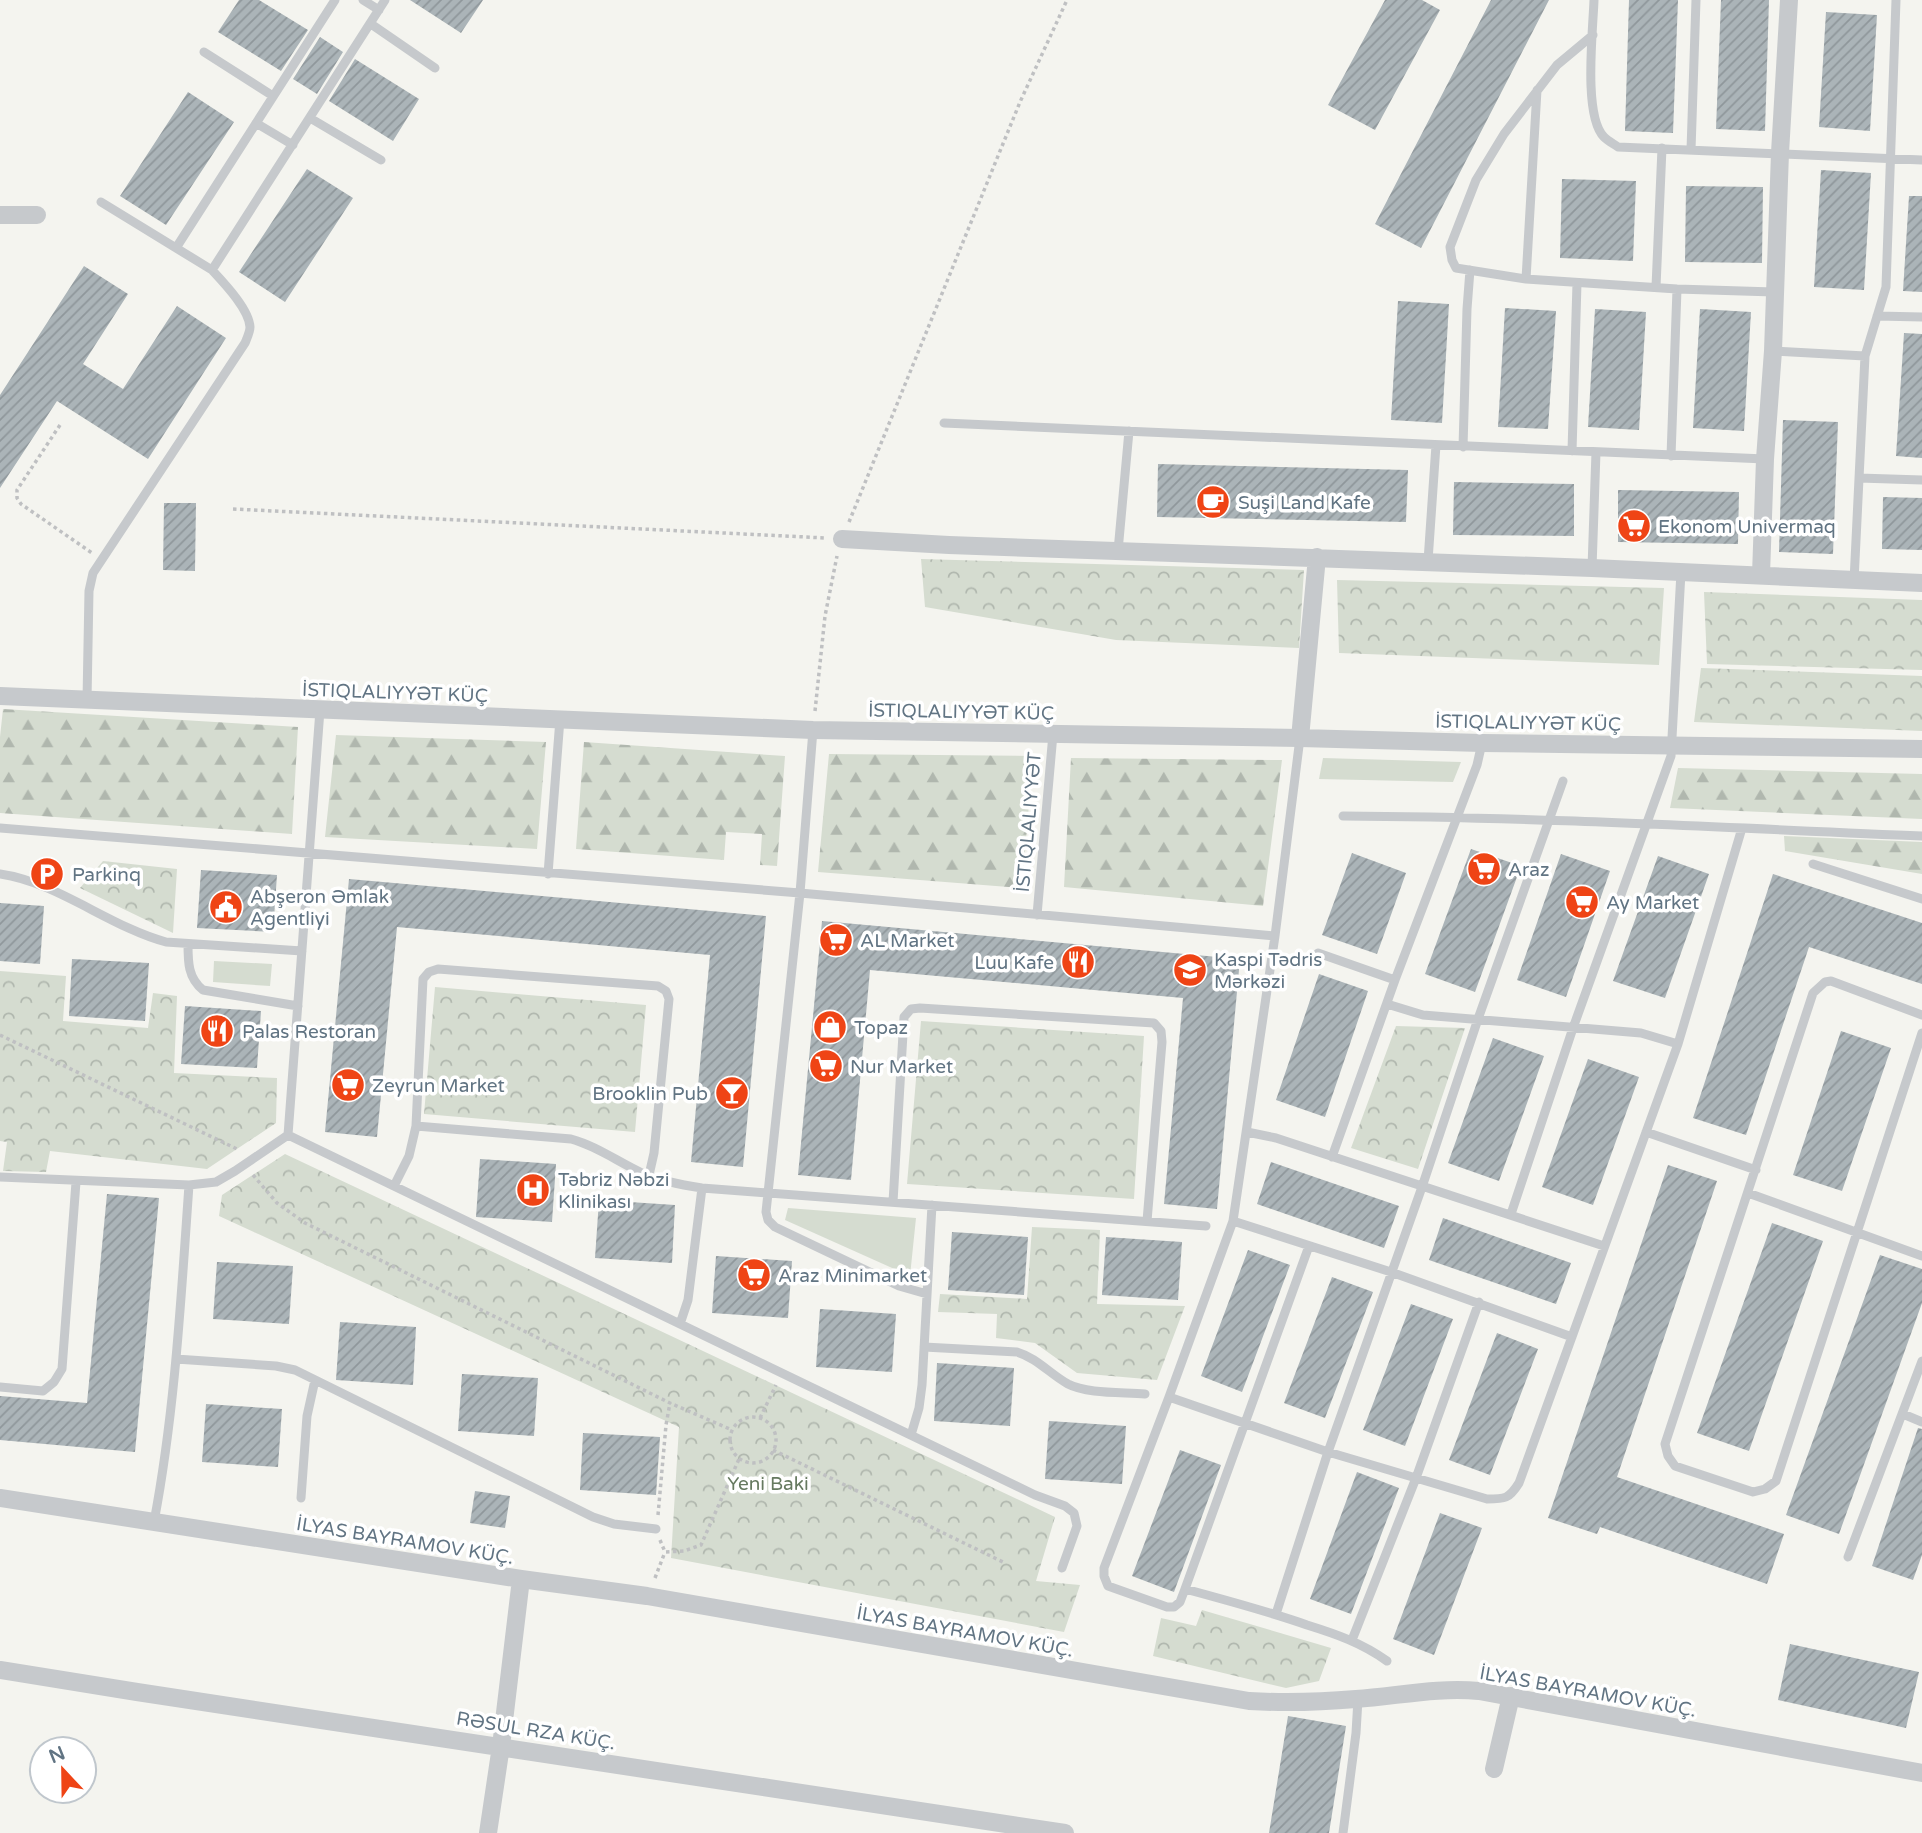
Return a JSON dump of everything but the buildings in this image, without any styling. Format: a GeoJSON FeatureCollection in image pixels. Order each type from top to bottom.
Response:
{"type":"FeatureCollection","features":[{"type":"Feature","properties":{"kind":"street"},"geometry":{"type":"LineString","coordinates":[[1761,575],[1789,0]]}},
{"type":"Feature","properties":{"kind":"street"},"geometry":{"type":"LineString","coordinates":[[0,215],[37,215]]}},
{"type":"Feature","properties":{"kind":"street"},"geometry":{"type":"LineString","coordinates":[[842,539],[1922,583]]}},
{"type":"Feature","properties":{"kind":"street"},"geometry":{"type":"LineString","coordinates":[[1300,738],[1317,557]]}},
{"type":"Feature","properties":{"kind":"street","name":"İSTIQLALIYYƏT KÜÇ"},"geometry":{"type":"LineString","coordinates":[[0,696],[813,730],[1922,749]]}},
{"type":"Feature","properties":{"kind":"street","name":"İLYAS BAYRAMOV KÜÇ."},"geometry":{"type":"LineString","coordinates":[[0,1498],[648,1596],[1249,1701],[1284,1703],[1460,1690],[1511,1696],[1922,1773]]}},
{"type":"Feature","properties":{"kind":"street"},"geometry":{"type":"LineString","coordinates":[[488,1833],[522,1579]]}},
{"type":"Feature","properties":{"kind":"street","name":"RƏSUL RZA KÜÇ."},"geometry":{"type":"LineString","coordinates":[[0,1670],[1065,1833]]}},
{"type":"Feature","properties":{"kind":"street"},"geometry":{"type":"LineString","coordinates":[[1494,1769],[1511,1696]]}},
{"type":"Feature","properties":{"kind":"lane"},"geometry":{"type":"LineString","coordinates":[[363,0],[379,10]]}},
{"type":"Feature","properties":{"kind":"lane"},"geometry":{"type":"LineString","coordinates":[[212,270],[386,0]]}},
{"type":"Feature","properties":{"kind":"lane"},"geometry":{"type":"LineString","coordinates":[[1594,0],[1591,88],[1594,117],[1602,136],[1618,147],[1922,160]]}},
{"type":"Feature","properties":{"kind":"lane"},"geometry":{"type":"LineString","coordinates":[[1691,150],[1696,0]]}},
{"type":"Feature","properties":{"kind":"lane"},"geometry":{"type":"LineString","coordinates":[[1854,581],[1865,356],[1886,287],[1896,0]]}},
{"type":"Feature","properties":{"kind":"lane"},"geometry":{"type":"LineString","coordinates":[[176,248],[334,1]]}},
{"type":"Feature","properties":{"kind":"lane"},"geometry":{"type":"LineString","coordinates":[[371,24],[435,68]]}},
{"type":"Feature","properties":{"kind":"lane"},"geometry":{"type":"LineString","coordinates":[[1593,35],[1557,65],[1504,134],[1476,180],[1450,247],[1456,268],[1577,284],[1774,292]]}},
{"type":"Feature","properties":{"kind":"lane"},"geometry":{"type":"LineString","coordinates":[[204,52],[273,96]]}},
{"type":"Feature","properties":{"kind":"lane"},"geometry":{"type":"LineString","coordinates":[[1526,279],[1537,90]]}},
{"type":"Feature","properties":{"kind":"lane"},"geometry":{"type":"LineString","coordinates":[[310,118],[381,160]]}},
{"type":"Feature","properties":{"kind":"lane"},"geometry":{"type":"LineString","coordinates":[[256,123],[293,145]]}},
{"type":"Feature","properties":{"kind":"lane"},"geometry":{"type":"LineString","coordinates":[[1656,287],[1662,148]]}},
{"type":"Feature","properties":{"kind":"lane"},"geometry":{"type":"LineString","coordinates":[[87,700],[89,591],[93,573],[245,343],[251,329],[247,316],[227,286],[212,270],[101,202]]}},
{"type":"Feature","properties":{"kind":"lane"},"geometry":{"type":"LineString","coordinates":[[1463,447],[1470,270]]}},
{"type":"Feature","properties":{"kind":"lane"},"geometry":{"type":"LineString","coordinates":[[1572,452],[1577,284]]}},
{"type":"Feature","properties":{"kind":"lane"},"geometry":{"type":"LineString","coordinates":[[1671,456],[1677,289]]}},
{"type":"Feature","properties":{"kind":"lane"},"geometry":{"type":"LineString","coordinates":[[1877,316],[1922,317]]}},
{"type":"Feature","properties":{"kind":"lane"},"geometry":{"type":"LineString","coordinates":[[1773,351],[1865,356]]}},
{"type":"Feature","properties":{"kind":"lane"},"geometry":{"type":"LineString","coordinates":[[944,423],[1765,460]]}},
{"type":"Feature","properties":{"kind":"lane"},"geometry":{"type":"LineString","coordinates":[[1118,551],[1129,431]]}},
{"type":"Feature","properties":{"kind":"lane"},"geometry":{"type":"LineString","coordinates":[[1428,561],[1436,445]]}},
{"type":"Feature","properties":{"kind":"lane"},"geometry":{"type":"LineString","coordinates":[[1592,568],[1596,452]]}},
{"type":"Feature","properties":{"kind":"lane"},"geometry":{"type":"LineString","coordinates":[[1859,478],[1922,480]]}},
{"type":"Feature","properties":{"kind":"lane"},"geometry":{"type":"LineString","coordinates":[[1511,1214],[1573,1028],[1667,770],[1672,745],[1681,572]]}},
{"type":"Feature","properties":{"kind":"lane"},"geometry":{"type":"LineString","coordinates":[[288,1135],[320,710]]}},
{"type":"Feature","properties":{"kind":"lane"},"geometry":{"type":"LineString","coordinates":[[548,874],[560,719]]}},
{"type":"Feature","properties":{"kind":"lane"},"geometry":{"type":"LineString","coordinates":[[813,730],[800,893],[765,1212],[775,1227],[899,1286],[927,1294]]}},
{"type":"Feature","properties":{"kind":"lane","name":"İSTIQLALIYYƏT"},"geometry":{"type":"LineString","coordinates":[[1037,915],[1053,734]]}},
{"type":"Feature","properties":{"kind":"lane"},"geometry":{"type":"LineString","coordinates":[[1300,738],[1275,936],[1233,1221],[1170,1397],[1104,1568],[1108,1586],[1167,1607],[1174,1607],[1180,1602],[1310,1246]]}},
{"type":"Feature","properties":{"kind":"lane"},"geometry":{"type":"LineString","coordinates":[[1332,1157],[1395,980],[1478,765],[1482,743]]}},
{"type":"Feature","properties":{"kind":"lane"},"geometry":{"type":"LineString","coordinates":[[1276,1614],[1328,1452],[1563,782]]}},
{"type":"Feature","properties":{"kind":"lane"},"geometry":{"type":"LineString","coordinates":[[1343,816],[1646,823],[1922,836]]}},
{"type":"Feature","properties":{"kind":"lane"},"geometry":{"type":"LineString","coordinates":[[0,828],[800,893],[1275,936]]}},
{"type":"Feature","properties":{"kind":"lane"},"geometry":{"type":"LineString","coordinates":[[1170,1397],[1328,1452],[1487,1499],[1503,1499],[1512,1495],[1519,1483],[1678,1044],[1742,828]]}},
{"type":"Feature","properties":{"kind":"lane"},"geometry":{"type":"LineString","coordinates":[[1813,864],[1922,899]]}},
{"type":"Feature","properties":{"kind":"lane"},"geometry":{"type":"LineString","coordinates":[[0,874],[25,880],[148,938],[188,944],[302,951]]}},
{"type":"Feature","properties":{"kind":"lane"},"geometry":{"type":"LineString","coordinates":[[188,944],[189,968],[195,984],[203,990],[298,1006]]}},
{"type":"Feature","properties":{"kind":"lane"},"geometry":{"type":"LineString","coordinates":[[1318,953],[1395,980]]}},
{"type":"Feature","properties":{"kind":"lane"},"geometry":{"type":"LineString","coordinates":[[394,1186],[409,1156],[416,1126],[422,979],[429,972],[438,969],[658,986],[666,991],[669,999],[654,1153],[649,1175]]}},
{"type":"Feature","properties":{"kind":"lane"},"geometry":{"type":"LineString","coordinates":[[1922,1015],[1838,983],[1825,982],[1812,993],[1665,1444],[1668,1456],[1675,1466],[1753,1492],[1765,1489],[1776,1481],[1922,1033]]}},
{"type":"Feature","properties":{"kind":"lane"},"geometry":{"type":"LineString","coordinates":[[1387,1004],[1423,1015],[1641,1033],[1678,1044]]}},
{"type":"Feature","properties":{"kind":"lane"},"geometry":{"type":"LineString","coordinates":[[894,1202],[904,1017],[911,1009],[1154,1023],[1161,1031],[1162,1042],[1147,1221]]}},
{"type":"Feature","properties":{"kind":"lane"},"geometry":{"type":"LineString","coordinates":[[416,1126],[571,1139],[649,1175],[702,1188],[1206,1226]]}},
{"type":"Feature","properties":{"kind":"lane"},"geometry":{"type":"LineString","coordinates":[[1247,1132],[1276,1138],[1604,1246]]}},
{"type":"Feature","properties":{"kind":"lane"},"geometry":{"type":"LineString","coordinates":[[1646,1132],[1756,1170]]}},
{"type":"Feature","properties":{"kind":"lane"},"geometry":{"type":"LineString","coordinates":[[0,1177],[189,1185],[216,1182],[288,1135]]}},
{"type":"Feature","properties":{"kind":"lane"},"geometry":{"type":"LineString","coordinates":[[288,1135],[1035,1495],[1065,1506],[1074,1513],[1077,1526],[1062,1568]]}},
{"type":"Feature","properties":{"kind":"lane"},"geometry":{"type":"LineString","coordinates":[[0,1387],[43,1391],[54,1382],[62,1369],[76,1182]]}},
{"type":"Feature","properties":{"kind":"lane"},"geometry":{"type":"LineString","coordinates":[[154,1522],[163,1473],[176,1359],[189,1185]]}},
{"type":"Feature","properties":{"kind":"lane"},"geometry":{"type":"LineString","coordinates":[[680,1324],[688,1300],[702,1188]]}},
{"type":"Feature","properties":{"kind":"lane"},"geometry":{"type":"LineString","coordinates":[[1748,1193],[1922,1256]]}},
{"type":"Feature","properties":{"kind":"lane"},"geometry":{"type":"LineString","coordinates":[[911,1435],[919,1408],[932,1205]]}},
{"type":"Feature","properties":{"kind":"lane"},"geometry":{"type":"LineString","coordinates":[[1233,1221],[1391,1272],[1572,1336]]}},
{"type":"Feature","properties":{"kind":"lane"},"geometry":{"type":"LineString","coordinates":[[1352,1640],[1416,1478],[1479,1302]]}},
{"type":"Feature","properties":{"kind":"lane"},"geometry":{"type":"LineString","coordinates":[[924,1346],[1017,1352],[1029,1356],[1069,1385],[1082,1389],[1144,1394]]}},
{"type":"Feature","properties":{"kind":"lane"},"geometry":{"type":"LineString","coordinates":[[176,1359],[276,1366],[295,1370],[593,1517],[614,1524],[656,1529]]}},
{"type":"Feature","properties":{"kind":"lane"},"geometry":{"type":"LineString","coordinates":[[1848,1557],[1922,1361]]}},
{"type":"Feature","properties":{"kind":"lane"},"geometry":{"type":"LineString","coordinates":[[301,1499],[307,1416],[315,1380]]}},
{"type":"Feature","properties":{"kind":"lane"},"geometry":{"type":"LineString","coordinates":[[1903,1414],[1922,1422]]}},
{"type":"Feature","properties":{"kind":"lane"},"geometry":{"type":"LineString","coordinates":[[1185,1589],[1276,1614],[1352,1640],[1387,1661]]}},
{"type":"Feature","properties":{"kind":"lane"},"geometry":{"type":"LineString","coordinates":[[1343,1833],[1358,1699]]}},
{"type":"Feature","properties":{"kind":"path"},"geometry":{"type":"LineString","coordinates":[[813,730],[825,616],[842,539],[1020,102],[1067,0]]}},
{"type":"Feature","properties":{"kind":"path"},"geometry":{"type":"LineString","coordinates":[[60,425],[17,490],[17,498],[21,504],[102,560]]}},
{"type":"Feature","properties":{"kind":"path"},"geometry":{"type":"LineString","coordinates":[[233,509],[842,539]]}},
{"type":"Feature","properties":{"kind":"path"},"geometry":{"type":"LineString","coordinates":[[0,1035],[237,1149]]}},
{"type":"Feature","properties":{"kind":"path"},"geometry":{"type":"LineString","coordinates":[[253,1175],[276,1203],[305,1223],[670,1403],[732,1430]]}},
{"type":"Feature","properties":{"kind":"path"},"geometry":{"type":"LineString","coordinates":[[760,1418],[782,1372]]}},
{"type":"Feature","properties":{"kind":"path"},"geometry":{"type":"LineString","coordinates":[[648,1596],[665,1552],[656,1529],[670,1403]]}},
{"type":"Feature","properties":{"kind":"path"},"geometry":{"type":"LineString","coordinates":[[760,1418],[773,1429],[776,1443],[764,1461],[749,1463],[739,1459],[732,1451],[732,1430],[742,1420],[760,1418]]}},
{"type":"Feature","properties":{"kind":"path"},"geometry":{"type":"LineString","coordinates":[[773,1450],[1004,1563]]}},
{"type":"Feature","properties":{"kind":"path"},"geometry":{"type":"LineString","coordinates":[[665,1552],[684,1551],[701,1545],[739,1459]]}},
{"type":"Feature","properties":{"kind":"green space"},"geometry":{"type":"Polygon","coordinates":[[[921,559],[1304,570],[1299,648],[1116,640],[925,607],[921,559]]]}},
{"type":"Feature","properties":{"kind":"green space"},"geometry":{"type":"Polygon","coordinates":[[[1337,580],[1664,588],[1659,665],[1339,653],[1337,580]]]}},
{"type":"Feature","properties":{"kind":"green space"},"geometry":{"type":"Polygon","coordinates":[[[1704,592],[1922,600],[1922,670],[1707,664],[1704,592]]]}},
{"type":"Feature","properties":{"kind":"green space"},"geometry":{"type":"Polygon","coordinates":[[[1701,668],[1922,676],[1922,731],[1694,722],[1701,668]]]}},
{"type":"Feature","properties":{"kind":"green space"},"geometry":{"type":"Polygon","coordinates":[[[3,709],[298,727],[292,834],[0,813],[0,737],[3,709]]]}},
{"type":"Feature","properties":{"kind":"green space"},"geometry":{"type":"Polygon","coordinates":[[[336,735],[546,742],[537,849],[325,837],[336,735]]]}},
{"type":"Feature","properties":{"kind":"green space"},"geometry":{"type":"Polygon","coordinates":[[[584,742],[785,756],[777,866],[760,865],[762,834],[726,832],[724,860],[576,849],[584,742]]]}},
{"type":"Feature","properties":{"kind":"green space"},"geometry":{"type":"Polygon","coordinates":[[[829,754],[1033,756],[1022,888],[818,872],[829,754]]]}},
{"type":"Feature","properties":{"kind":"green space"},"geometry":{"type":"Polygon","coordinates":[[[1071,758],[1282,760],[1263,906],[1064,887],[1071,758]]]}},
{"type":"Feature","properties":{"kind":"green space"},"geometry":{"type":"Polygon","coordinates":[[[1323,758],[1461,762],[1453,782],[1319,779],[1323,758]]]}},
{"type":"Feature","properties":{"kind":"green space"},"geometry":{"type":"Polygon","coordinates":[[[1678,768],[1922,774],[1922,819],[1670,808],[1678,768]]]}},
{"type":"Feature","properties":{"kind":"green space"},"geometry":{"type":"Polygon","coordinates":[[[1784,836],[1922,842],[1922,874],[1785,851],[1784,836]]]}},
{"type":"Feature","properties":{"kind":"green space"},"geometry":{"type":"Polygon","coordinates":[[[103,861],[177,869],[173,933],[80,888],[103,861]]]}},
{"type":"Feature","properties":{"kind":"green space"},"geometry":{"type":"Polygon","coordinates":[[[214,961],[272,964],[270,986],[213,982],[214,961]]]}},
{"type":"Feature","properties":{"kind":"green space"},"geometry":{"type":"Polygon","coordinates":[[[0,971],[66,976],[63,1021],[148,1028],[153,993],[177,996],[174,1073],[277,1078],[276,1123],[207,1169],[50,1151],[46,1172],[3,1171],[7,1142],[0,1141],[0,971]]]}},
{"type":"Feature","properties":{"kind":"green space"},"geometry":{"type":"Polygon","coordinates":[[[435,987],[646,1005],[635,1132],[424,1114],[435,987]]]}},
{"type":"Feature","properties":{"kind":"green space"},"geometry":{"type":"Polygon","coordinates":[[[921,1021],[1144,1036],[1134,1199],[907,1184],[921,1021]]]}},
{"type":"Feature","properties":{"kind":"green space"},"geometry":{"type":"Polygon","coordinates":[[[1396,1026],[1465,1028],[1418,1169],[1351,1148],[1396,1026]]]}},
{"type":"Feature","properties":{"kind":"green space","name":"Yeni Baki"},"geometry":{"type":"Polygon","coordinates":[[[285,1154],[1055,1517],[1036,1581],[1080,1585],[1064,1632],[671,1558],[679,1427],[219,1216],[222,1195],[285,1154]]]}},
{"type":"Feature","properties":{"kind":"green space"},"geometry":{"type":"Polygon","coordinates":[[[788,1208],[916,1218],[910,1276],[785,1220],[788,1208]]]}},
{"type":"Feature","properties":{"kind":"green space"},"geometry":{"type":"Polygon","coordinates":[[[1032,1227],[1100,1230],[1097,1304],[1185,1306],[1157,1380],[1077,1373],[1035,1343],[996,1338],[997,1314],[938,1312],[940,1294],[1027,1299],[1032,1227]]]}},
{"type":"Feature","properties":{"kind":"green space"},"geometry":{"type":"Polygon","coordinates":[[[1202,1610],[1331,1648],[1319,1681],[1286,1688],[1153,1656],[1161,1618],[1196,1626],[1202,1610]]]}},
{"type":"Feature","properties":{"kind":"place","name":"Suşi Land Kafe"},"geometry":{"type":"Point","coordinates":[1213,502]}},
{"type":"Feature","properties":{"kind":"place","name":"Ekonom Univermaq"},"geometry":{"type":"Point","coordinates":[1634,526]}},
{"type":"Feature","properties":{"kind":"place","name":"Araz"},"geometry":{"type":"Point","coordinates":[1484,869]}},
{"type":"Feature","properties":{"kind":"place","name":"Parkinq"},"geometry":{"type":"Point","coordinates":[47,874]}},
{"type":"Feature","properties":{"kind":"place","name":"Ay Market"},"geometry":{"type":"Point","coordinates":[1582,902]}},
{"type":"Feature","properties":{"kind":"place","name":"Abşeron Əmlak Agentliyi"},"geometry":{"type":"Point","coordinates":[226,907]}},
{"type":"Feature","properties":{"kind":"place","name":"AL Market"},"geometry":{"type":"Point","coordinates":[836,940]}},
{"type":"Feature","properties":{"kind":"place","name":"Luu Kafe"},"geometry":{"type":"Point","coordinates":[1078,962]}},
{"type":"Feature","properties":{"kind":"place","name":"Kaspi Tədris Mərkəzi"},"geometry":{"type":"Point","coordinates":[1190,970]}},
{"type":"Feature","properties":{"kind":"place","name":"Topaz"},"geometry":{"type":"Point","coordinates":[830,1027]}},
{"type":"Feature","properties":{"kind":"place","name":"Palas Restoran"},"geometry":{"type":"Point","coordinates":[217,1031]}},
{"type":"Feature","properties":{"kind":"place","name":"Nur Market"},"geometry":{"type":"Point","coordinates":[826,1066]}},
{"type":"Feature","properties":{"kind":"place","name":"Zeyrun Market"},"geometry":{"type":"Point","coordinates":[348,1085]}},
{"type":"Feature","properties":{"kind":"place","name":"Brooklin Pub"},"geometry":{"type":"Point","coordinates":[732,1093]}},
{"type":"Feature","properties":{"kind":"place","name":"Təbriz Nəbzi Klinikası"},"geometry":{"type":"Point","coordinates":[533,1190]}},
{"type":"Feature","properties":{"kind":"place","name":"Araz Minimarket"},"geometry":{"type":"Point","coordinates":[754,1275]}}]}
